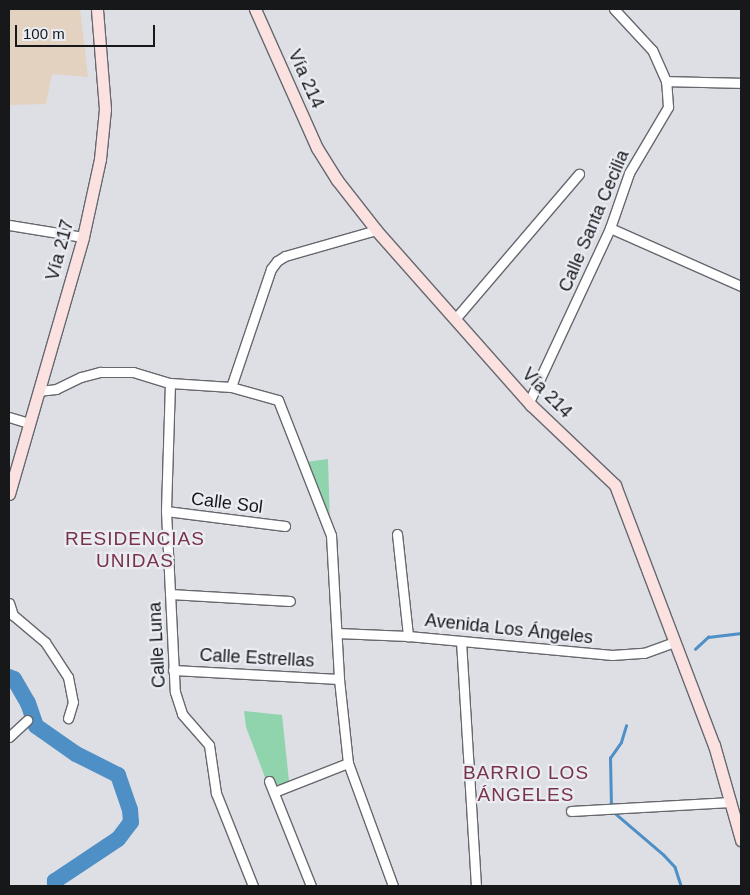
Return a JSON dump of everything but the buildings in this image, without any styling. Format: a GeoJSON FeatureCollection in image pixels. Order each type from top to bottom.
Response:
{"type":"FeatureCollection","features":[{"type":"Feature","properties":{"kind":"main road","name":"Vía 217"},"geometry":{"type":"LineString","coordinates":[[9,494],[83,237],[100,160],[105,109],[97,9]]}},
{"type":"Feature","properties":{"kind":"main road","name":"Vía 214"},"geometry":{"type":"LineString","coordinates":[[255,9],[317,148],[336,180],[376,230],[529,402],[615,485],[714,745],[735,807],[741,840]]}},
{"type":"Feature","properties":{"kind":"street","name":"Calle Santa Cecilia"},"geometry":{"type":"LineString","coordinates":[[529,402],[610,228],[629,173],[666,110],[666,81],[648,44],[614,9]]}},
{"type":"Feature","properties":{"kind":"street"},"geometry":{"type":"LineString","coordinates":[[666,81],[741,83]]}},
{"type":"Feature","properties":{"kind":"street"},"geometry":{"type":"LineString","coordinates":[[455,319],[579,174]]}},
{"type":"Feature","properties":{"kind":"street"},"geometry":{"type":"LineString","coordinates":[[9,225],[83,237]]}},
{"type":"Feature","properties":{"kind":"street"},"geometry":{"type":"LineString","coordinates":[[610,228],[741,286]]}},
{"type":"Feature","properties":{"kind":"street"},"geometry":{"type":"LineString","coordinates":[[232,387],[272,270],[277,261],[286,256],[376,230]]}},
{"type":"Feature","properties":{"kind":"street"},"geometry":{"type":"LineString","coordinates":[[38,391],[56,389],[81,377],[100,372],[133,372],[170,383],[232,387],[278,400],[331,535],[339,678],[348,763],[393,886]]}},
{"type":"Feature","properties":{"kind":"street","name":"Calle Luna"},"geometry":{"type":"LineString","coordinates":[[170,383],[166,511],[175,692],[182,714],[209,745],[216,793],[253,886]]}},
{"type":"Feature","properties":{"kind":"street"},"geometry":{"type":"LineString","coordinates":[[9,417],[29,423]]}},
{"type":"Feature","properties":{"kind":"street","name":"Calle Sol"},"geometry":{"type":"LineString","coordinates":[[166,511],[285,526]]}},
{"type":"Feature","properties":{"kind":"street"},"geometry":{"type":"LineString","coordinates":[[397,534],[408,636]]}},
{"type":"Feature","properties":{"kind":"street"},"geometry":{"type":"LineString","coordinates":[[170,594],[290,601]]}},
{"type":"Feature","properties":{"kind":"street"},"geometry":{"type":"LineString","coordinates":[[9,603],[13,615],[45,642],[68,676],[73,702],[68,718]]}},
{"type":"Feature","properties":{"kind":"street","name":"Avenida Los Ángeles"},"geometry":{"type":"LineString","coordinates":[[337,633],[408,636],[612,655],[644,653],[675,642]]}},
{"type":"Feature","properties":{"kind":"street"},"geometry":{"type":"LineString","coordinates":[[461,642],[476,886]]}},
{"type":"Feature","properties":{"kind":"street","name":"Calle Estrellas"},"geometry":{"type":"LineString","coordinates":[[173,670],[339,678]]}},
{"type":"Feature","properties":{"kind":"street"},"geometry":{"type":"LineString","coordinates":[[9,737],[27,720]]}},
{"type":"Feature","properties":{"kind":"street"},"geometry":{"type":"LineString","coordinates":[[274,792],[348,763]]}},
{"type":"Feature","properties":{"kind":"street"},"geometry":{"type":"LineString","coordinates":[[269,781],[311,886]]}},
{"type":"Feature","properties":{"kind":"street"},"geometry":{"type":"LineString","coordinates":[[571,811],[735,807]]}},
{"type":"Feature","properties":{"kind":"shaded area"},"geometry":{"type":"Polygon","coordinates":[[[9,9],[80,9],[88,77],[52,74],[46,104],[9,105],[9,9]]]}},
{"type":"Feature","properties":{"kind":"green space"},"geometry":{"type":"Polygon","coordinates":[[[328,459],[330,527],[306,462],[328,459]]]}},
{"type":"Feature","properties":{"kind":"green space"},"geometry":{"type":"Polygon","coordinates":[[[244,711],[282,715],[289,781],[276,788],[266,780],[246,727],[244,711]]]}},
{"type":"Feature","properties":{"kind":"waterway"},"geometry":{"type":"LineString","coordinates":[[695,649],[708,637],[741,633]]}},
{"type":"Feature","properties":{"kind":"waterway"},"geometry":{"type":"LineString","coordinates":[[9,677],[14,679],[28,703],[36,726],[76,754],[118,775],[130,809],[131,822],[118,839],[55,881],[55,886]]}},
{"type":"Feature","properties":{"kind":"waterway"},"geometry":{"type":"LineString","coordinates":[[611,806],[610,758],[621,742],[626,726]]}},
{"type":"Feature","properties":{"kind":"waterway"},"geometry":{"type":"LineString","coordinates":[[616,814],[664,855],[675,867],[681,886]]}},
{"type":"Feature","properties":{"kind":"district","name":"RESIDENCIAS UNIDAS"},"geometry":{"type":"Point","coordinates":[135,550]}},
{"type":"Feature","properties":{"kind":"district","name":"BARRIO LOS ÁNGELES"},"geometry":{"type":"Point","coordinates":[526,784]}}]}
